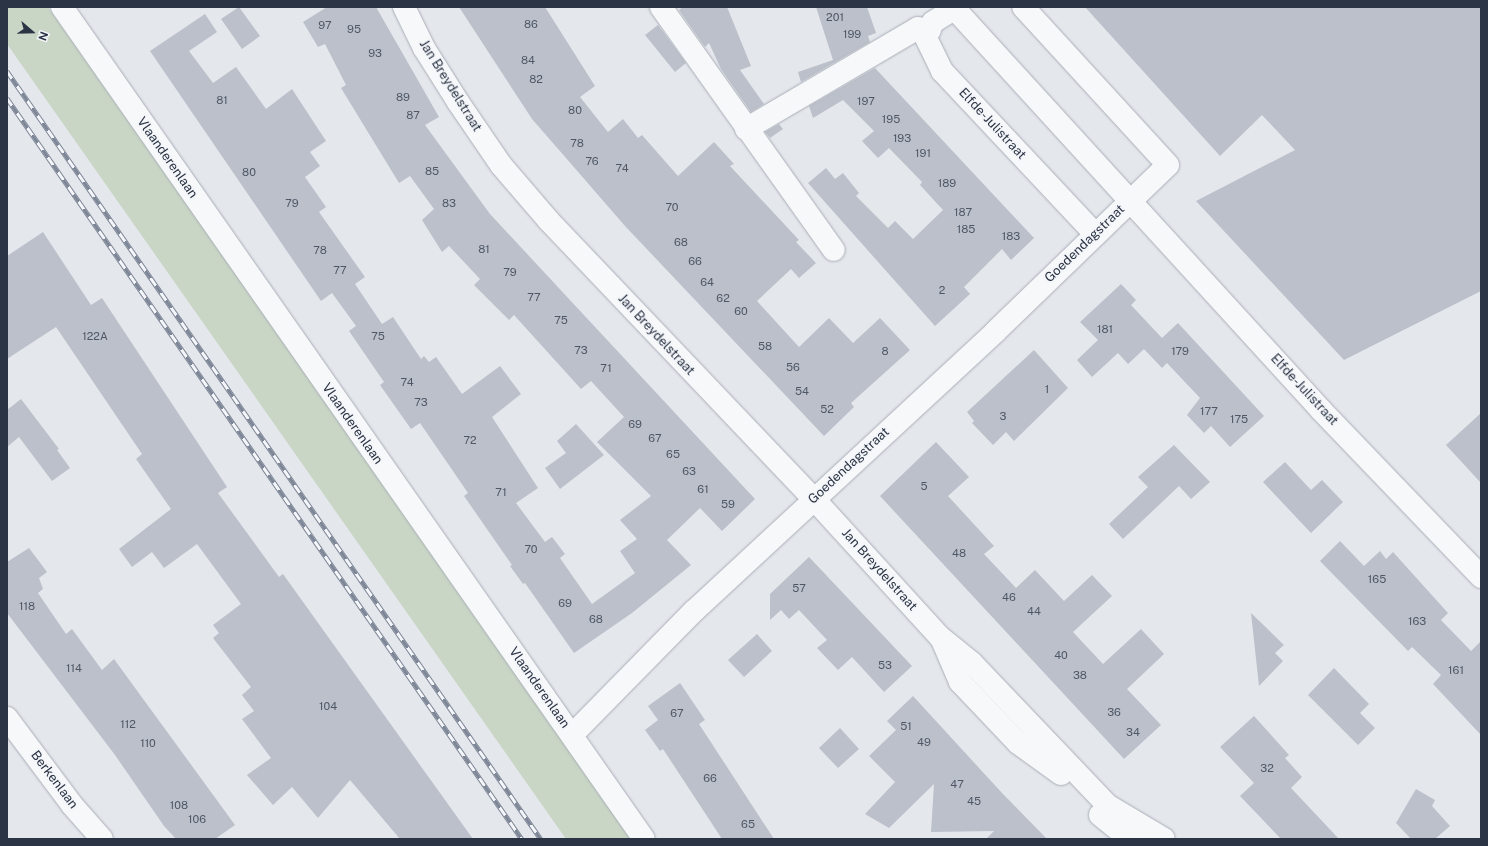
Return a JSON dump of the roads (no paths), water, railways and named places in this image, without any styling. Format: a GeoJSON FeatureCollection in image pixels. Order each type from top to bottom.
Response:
{"type":"FeatureCollection","features":[{"type":"Feature","properties":{"kind":"street","name":"Vlaanderenlaan"},"geometry":{"type":"LineString","coordinates":[[62,7],[644,839]]}},
{"type":"Feature","properties":{"kind":"street","name":"Jan Breydelstraat"},"geometry":{"type":"LineString","coordinates":[[404,7],[424,48],[501,165],[554,226],[813,498],[940,637],[972,663],[1108,806],[1164,839]]}},
{"type":"Feature","properties":{"kind":"street"},"geometry":{"type":"LineString","coordinates":[[661,7],[746,129],[834,250]]}},
{"type":"Feature","properties":{"kind":"street"},"geometry":{"type":"LineString","coordinates":[[1023,7],[1168,165],[1130,201]]}},
{"type":"Feature","properties":{"kind":"street","name":"Elfde-Julistraat"},"geometry":{"type":"LineString","coordinates":[[1095,234],[942,71],[926,38],[933,22],[954,8],[1322,410],[1481,577]]}},
{"type":"Feature","properties":{"kind":"street"},"geometry":{"type":"LineString","coordinates":[[746,129],[918,28],[930,30]]}},
{"type":"Feature","properties":{"kind":"street","name":"Goedendagstraat"},"geometry":{"type":"LineString","coordinates":[[572,735],[694,611],[813,498],[995,332],[1130,201]]}},
{"type":"Feature","properties":{"kind":"street","name":"Jan Breydelstraat"},"geometry":{"type":"LineString","coordinates":[[940,637],[960,682],[1018,743],[1049,763],[1104,819],[1130,839]]}},
{"type":"Feature","properties":{"kind":"street","name":"Berkenlaan"},"geometry":{"type":"LineString","coordinates":[[7,718],[72,805],[102,839]]}},
{"type":"Feature","properties":{"kind":"railway"},"geometry":{"type":"LineString","coordinates":[[7,71],[541,839]]}},
{"type":"Feature","properties":{"kind":"railway"},"geometry":{"type":"LineString","coordinates":[[7,98],[522,839]]}}]}
